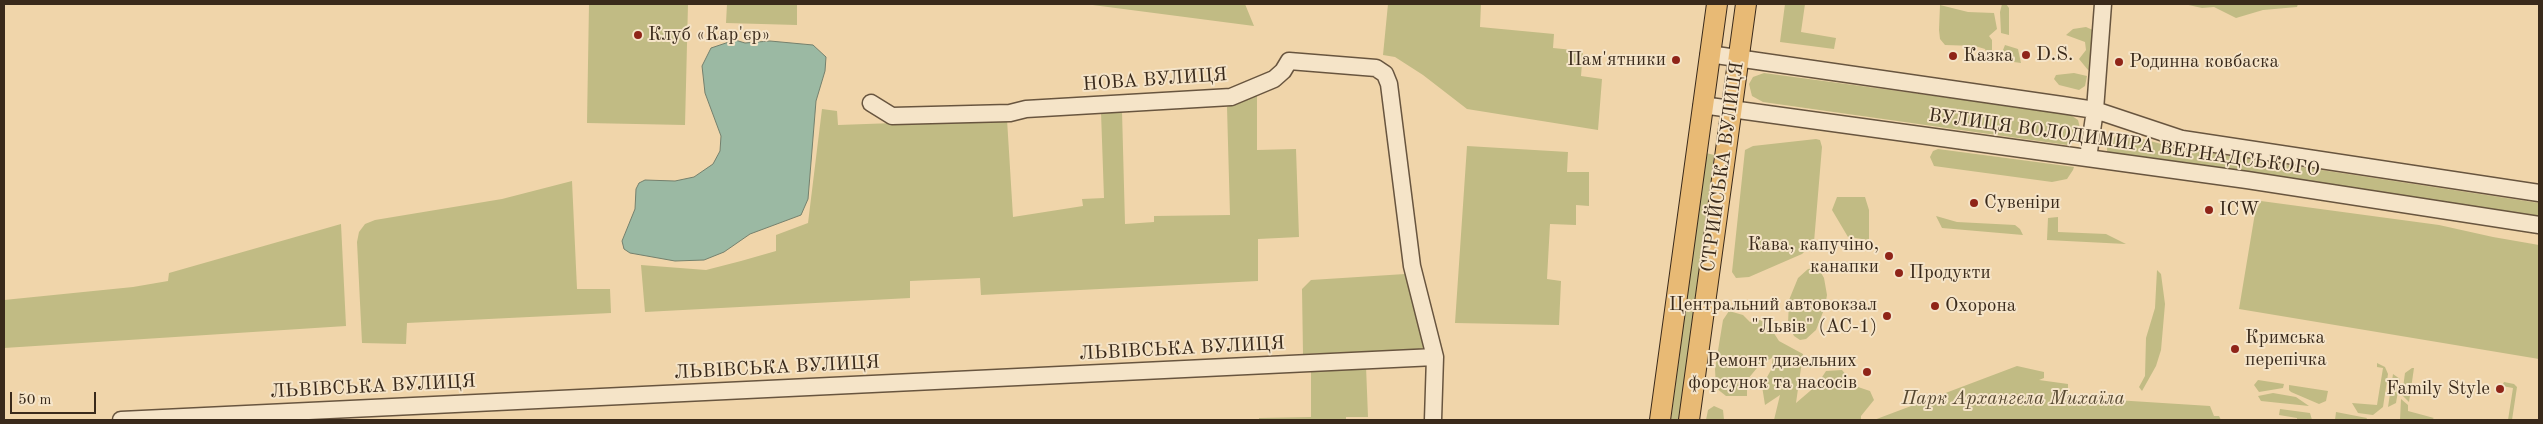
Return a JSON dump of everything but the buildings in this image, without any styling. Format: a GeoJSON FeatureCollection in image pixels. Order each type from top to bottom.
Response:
{"type":"FeatureCollection","features":[{"type":"Feature","properties":{"kind":"main road","name":"СТРИЙСЬКА ВУЛИЦЯ"},"geometry":{"type":"LineString","coordinates":[[1660,420],[1716,4]]}},
{"type":"Feature","properties":{"kind":"main road"},"geometry":{"type":"LineString","coordinates":[[1722,4],[1730,7],[1746,4]]}},
{"type":"Feature","properties":{"kind":"main road","name":"СТРИЙСЬКА ВУЛИЦЯ"},"geometry":{"type":"LineString","coordinates":[[1689,420],[1746,4]]}},
{"type":"Feature","properties":{"kind":"main road"},"geometry":{"type":"LineString","coordinates":[[1698,137],[1711,134],[1727,140]]}},
{"type":"Feature","properties":{"kind":"street"},"geometry":{"type":"LineString","coordinates":[[2088,158],[2095,110],[2103,4]]}},
{"type":"Feature","properties":{"kind":"street","name":"ВУЛИЦЯ ВОЛОДИМИРА ВЕРНАДСЬКОГО"},"geometry":{"type":"LineString","coordinates":[[1710,54],[2095,110],[2182,139],[2539,193]]}},
{"type":"Feature","properties":{"kind":"street","name":"НОВА ВУЛИЦЯ"},"geometry":{"type":"LineString","coordinates":[[871,103],[892,116],[1010,113],[1026,109],[1231,97],[1274,79],[1283,71],[1289,61],[1376,68],[1385,74],[1389,84],[1412,266],[1435,357]]}},
{"type":"Feature","properties":{"kind":"street","name":"ВУЛИЦЯ ВОЛОДИМИРА ВЕРНАДСЬКОГО"},"geometry":{"type":"LineString","coordinates":[[1702,105],[2088,158],[2436,208],[2539,225]]}},
{"type":"Feature","properties":{"kind":"street"},"geometry":{"type":"LineString","coordinates":[[1433,420],[1435,357]]}},
{"type":"Feature","properties":{"kind":"street","name":"ЛЬВІВСЬКА ВУЛИЦЯ"},"geometry":{"type":"LineString","coordinates":[[121,420],[1435,357]]}},
{"type":"Feature","properties":{"kind":"green space","name":"Клуб «Кар'єр»"},"geometry":{"type":"Polygon","coordinates":[[[589,4],[688,4],[685,125],[587,123],[589,4]]]}},
{"type":"Feature","properties":{"kind":"green space"},"geometry":{"type":"Polygon","coordinates":[[[727,4],[797,4],[797,25],[726,23],[727,4]]]}},
{"type":"Feature","properties":{"kind":"green space"},"geometry":{"type":"Polygon","coordinates":[[[1085,4],[1245,4],[1254,26],[1085,4]]]}},
{"type":"Feature","properties":{"kind":"green space"},"geometry":{"type":"Polygon","coordinates":[[[1388,4],[1481,4],[1480,27],[1554,34],[1553,48],[1583,51],[1581,76],[1602,79],[1598,130],[1467,109],[1423,75],[1395,57],[1383,55],[1388,4]]]}},
{"type":"Feature","properties":{"kind":"green space"},"geometry":{"type":"Polygon","coordinates":[[[1785,4],[1805,4],[1801,32],[1836,38],[1834,49],[1780,42],[1785,4]]]}},
{"type":"Feature","properties":{"kind":"green space"},"geometry":{"type":"Polygon","coordinates":[[[2002,4],[2006,4],[2009,8],[2009,35],[2001,33],[2000,12],[2002,4]]]}},
{"type":"Feature","properties":{"kind":"green space"},"geometry":{"type":"Polygon","coordinates":[[[2184,4],[2298,4],[2297,7],[2263,10],[2236,18],[2214,7],[2202,8],[2184,4]]]}},
{"type":"Feature","properties":{"kind":"green space"},"geometry":{"type":"Polygon","coordinates":[[[1940,5],[1968,12],[1994,13],[1997,29],[1989,36],[1992,40],[1992,54],[1989,61],[1986,60],[1987,54],[1985,49],[1975,46],[1945,45],[1940,39],[1940,5]]]}},
{"type":"Feature","properties":{"kind":"green space"},"geometry":{"type":"Polygon","coordinates":[[[2086,27],[2095,31],[2096,67],[2088,70],[2079,59],[2086,50],[2085,42],[2066,35],[2073,29],[2086,27]]]}},
{"type":"Feature","properties":{"kind":"green space"},"geometry":{"type":"Polygon","coordinates":[[[2005,45],[2018,49],[2021,63],[2014,62],[2008,58],[2003,50],[2005,45]]]}},
{"type":"Feature","properties":{"kind":"green space"},"geometry":{"type":"Polygon","coordinates":[[[1764,73],[2069,114],[2078,120],[2081,132],[2078,139],[2067,145],[1763,102],[1752,96],[1749,84],[1753,77],[1764,73]]]}},
{"type":"Feature","properties":{"kind":"green space"},"geometry":{"type":"Polygon","coordinates":[[[2074,73],[2087,76],[2085,86],[2079,90],[2059,85],[2054,79],[2056,75],[2074,73]]]}},
{"type":"Feature","properties":{"kind":"green space"},"geometry":{"type":"Polygon","coordinates":[[[1257,95],[1257,150],[1296,149],[1299,237],[1258,239],[1258,281],[981,295],[980,278],[910,281],[910,298],[645,312],[641,265],[706,270],[776,251],[776,235],[808,223],[822,109],[837,111],[838,125],[1007,119],[1013,217],[1083,206],[1082,199],[1104,198],[1101,112],[1122,111],[1125,224],[1154,222],[1154,216],[1230,215],[1227,107],[1257,95]]]}},
{"type":"Feature","properties":{"kind":"green space"},"geometry":{"type":"Polygon","coordinates":[[[2117,135],[2143,139],[2176,148],[2539,203],[2539,218],[2107,153],[2107,144],[2117,135]]]}},
{"type":"Feature","properties":{"kind":"green space"},"geometry":{"type":"Polygon","coordinates":[[[1820,140],[1822,147],[1814,242],[1802,254],[1749,277],[1736,278],[1732,272],[1745,150],[1753,146],[1820,140]]]}},
{"type":"Feature","properties":{"kind":"green space"},"geometry":{"type":"Polygon","coordinates":[[[1467,146],[1568,152],[1567,172],[1589,172],[1589,206],[1576,205],[1576,225],[1550,224],[1547,279],[1561,281],[1559,325],[1455,323],[1467,146]]]}},
{"type":"Feature","properties":{"kind":"green space"},"geometry":{"type":"Polygon","coordinates":[[[1938,149],[2074,167],[2067,179],[2052,182],[1934,166],[1930,157],[1933,151],[1938,149]]]}},
{"type":"Feature","properties":{"kind":"green space"},"geometry":{"type":"Polygon","coordinates":[[[1706,153],[1714,155],[1679,420],[1671,420],[1706,153]]]}},
{"type":"Feature","properties":{"kind":"green space"},"geometry":{"type":"Polygon","coordinates":[[[572,181],[577,289],[610,289],[611,313],[407,323],[406,344],[362,343],[357,242],[359,232],[365,224],[375,220],[502,199],[572,181]]]}},
{"type":"Feature","properties":{"kind":"green space"},"geometry":{"type":"Polygon","coordinates":[[[1837,197],[1865,197],[1869,210],[1869,240],[1848,237],[1832,210],[1837,197]]]}},
{"type":"Feature","properties":{"kind":"green space"},"geometry":{"type":"Polygon","coordinates":[[[2261,201],[2439,225],[2539,245],[2539,359],[2239,309],[2255,213],[2261,201]]]}},
{"type":"Feature","properties":{"kind":"green space"},"geometry":{"type":"Polygon","coordinates":[[[1936,216],[1957,222],[2015,225],[2023,235],[1942,228],[1936,216]]]}},
{"type":"Feature","properties":{"kind":"green space"},"geometry":{"type":"Polygon","coordinates":[[[2058,217],[2058,232],[2106,234],[2126,244],[2047,240],[2048,218],[2058,217]]]}},
{"type":"Feature","properties":{"kind":"green space"},"geometry":{"type":"Polygon","coordinates":[[[341,224],[346,326],[4,348],[4,300],[133,287],[168,281],[169,273],[341,224]]]}},
{"type":"Feature","properties":{"kind":"green space"},"geometry":{"type":"Polygon","coordinates":[[[1815,268],[1820,271],[1824,278],[1827,295],[1825,307],[1816,330],[1806,339],[1800,340],[1794,336],[1788,324],[1789,300],[1798,278],[1808,269],[1815,268]]]}},
{"type":"Feature","properties":{"kind":"green space"},"geometry":{"type":"Polygon","coordinates":[[[2157,270],[2161,274],[2165,304],[2161,350],[2156,366],[2142,391],[2139,387],[2145,376],[2146,338],[2155,308],[2157,270]]]}},
{"type":"Feature","properties":{"kind":"green space"},"geometry":{"type":"Polygon","coordinates":[[[1405,274],[1425,348],[1422,350],[1303,354],[1302,289],[1311,280],[1405,274]]]}},
{"type":"Feature","properties":{"kind":"green space"},"geometry":{"type":"Polygon","coordinates":[[[1729,311],[1743,315],[1750,322],[1760,320],[1768,324],[1779,341],[1803,354],[1796,403],[1817,385],[1826,371],[1842,370],[1855,386],[1870,391],[1874,400],[1861,416],[1861,420],[1774,420],[1780,395],[1765,405],[1762,386],[1771,370],[1773,357],[1757,368],[1747,380],[1747,396],[1726,396],[1716,388],[1715,369],[1723,320],[1729,311]]]}},
{"type":"Feature","properties":{"kind":"green space"},"geometry":{"type":"Polygon","coordinates":[[[2377,363],[2385,367],[2388,374],[2383,407],[2373,415],[2358,413],[2352,403],[2377,405],[2383,368],[2377,367],[2377,363]]]}},
{"type":"Feature","properties":{"kind":"green space"},"geometry":{"type":"Polygon","coordinates":[[[1366,366],[1368,417],[1346,417],[1346,420],[1259,420],[1259,418],[1311,417],[1311,368],[1366,366]]]}},
{"type":"Feature","properties":{"kind":"green space","name":"Парк Архангела Михаїла"},"geometry":{"type":"Polygon","coordinates":[[[2017,366],[2044,372],[2044,378],[2039,380],[2068,384],[2068,397],[2210,406],[2214,416],[2219,416],[2221,420],[1874,420],[2017,366]]]}},
{"type":"Feature","properties":{"kind":"green space"},"geometry":{"type":"Polygon","coordinates":[[[2414,368],[2409,402],[2402,395],[2405,373],[2414,368]]]}},
{"type":"Feature","properties":{"kind":"green space"},"geometry":{"type":"Polygon","coordinates":[[[2393,374],[2400,379],[2396,403],[2388,407],[2393,374]]]}},
{"type":"Feature","properties":{"kind":"green space"},"geometry":{"type":"Polygon","coordinates":[[[2258,380],[2284,384],[2283,388],[2259,392],[2254,385],[2258,380]]]}},
{"type":"Feature","properties":{"kind":"green space"},"geometry":{"type":"Polygon","coordinates":[[[2504,382],[2514,384],[2517,387],[2512,420],[2508,420],[2513,388],[2502,386],[2504,382]]]}},
{"type":"Feature","properties":{"kind":"green space"},"geometry":{"type":"Polygon","coordinates":[[[2289,385],[2328,391],[2326,401],[2319,404],[2291,392],[2289,385]]]}},
{"type":"Feature","properties":{"kind":"green space"},"geometry":{"type":"Polygon","coordinates":[[[2273,393],[2296,397],[2309,406],[2261,401],[2258,396],[2273,393]]]}},
{"type":"Feature","properties":{"kind":"green space"},"geometry":{"type":"Polygon","coordinates":[[[2401,399],[2408,405],[2408,411],[2434,418],[2431,420],[2400,420],[2401,399]]]}},
{"type":"Feature","properties":{"kind":"green space"},"geometry":{"type":"Polygon","coordinates":[[[1714,406],[1723,410],[1724,420],[1706,420],[1708,410],[1714,406]]]}},
{"type":"Feature","properties":{"kind":"green space"},"geometry":{"type":"Polygon","coordinates":[[[2280,409],[2310,413],[2312,420],[2297,420],[2297,418],[2279,415],[2280,409]]]}},
{"type":"Feature","properties":{"kind":"green space"},"geometry":{"type":"Polygon","coordinates":[[[2336,412],[2367,418],[2366,420],[2335,420],[2336,412]]]}},
{"type":"Feature","properties":{"kind":"shaded area"},"geometry":{"type":"Polygon","coordinates":[[[735,40],[745,43],[770,41],[813,45],[826,57],[825,71],[816,101],[808,199],[801,215],[750,234],[724,252],[704,260],[675,261],[630,253],[624,249],[622,241],[635,209],[636,189],[639,183],[645,180],[675,181],[694,177],[713,164],[720,151],[721,136],[705,93],[702,66],[711,48],[735,40]]]}},
{"type":"Feature","properties":{"kind":"place","name":"Клуб «Кар'єр»"},"geometry":{"type":"Point","coordinates":[638,35]}},
{"type":"Feature","properties":{"kind":"place","name":"D.S."},"geometry":{"type":"Point","coordinates":[2026,55]}},
{"type":"Feature","properties":{"kind":"place","name":"Казка"},"geometry":{"type":"Point","coordinates":[1953,56]}},
{"type":"Feature","properties":{"kind":"place","name":"Пам'ятники"},"geometry":{"type":"Point","coordinates":[1676,60]}},
{"type":"Feature","properties":{"kind":"place","name":"Родинна ковбаска"},"geometry":{"type":"Point","coordinates":[2119,62]}},
{"type":"Feature","properties":{"kind":"place","name":"Сувеніри"},"geometry":{"type":"Point","coordinates":[1974,203]}},
{"type":"Feature","properties":{"kind":"place","name":"ICW"},"geometry":{"type":"Point","coordinates":[2209,210]}},
{"type":"Feature","properties":{"kind":"place","name":"Кава, капучіно, канапки"},"geometry":{"type":"Point","coordinates":[1889,256]}},
{"type":"Feature","properties":{"kind":"place","name":"Продукти"},"geometry":{"type":"Point","coordinates":[1899,273]}},
{"type":"Feature","properties":{"kind":"place","name":"Охорона"},"geometry":{"type":"Point","coordinates":[1935,306]}},
{"type":"Feature","properties":{"kind":"place","name":"Центральний автовокзал \"Львів\" (АС-1)"},"geometry":{"type":"Point","coordinates":[1887,316]}},
{"type":"Feature","properties":{"kind":"place","name":"Кримська перепічка"},"geometry":{"type":"Point","coordinates":[2235,349]}},
{"type":"Feature","properties":{"kind":"place","name":"Ремонт дизельних форсунок та насосів"},"geometry":{"type":"Point","coordinates":[1867,372]}},
{"type":"Feature","properties":{"kind":"place","name":"Family Style"},"geometry":{"type":"Point","coordinates":[2500,389]}}]}
